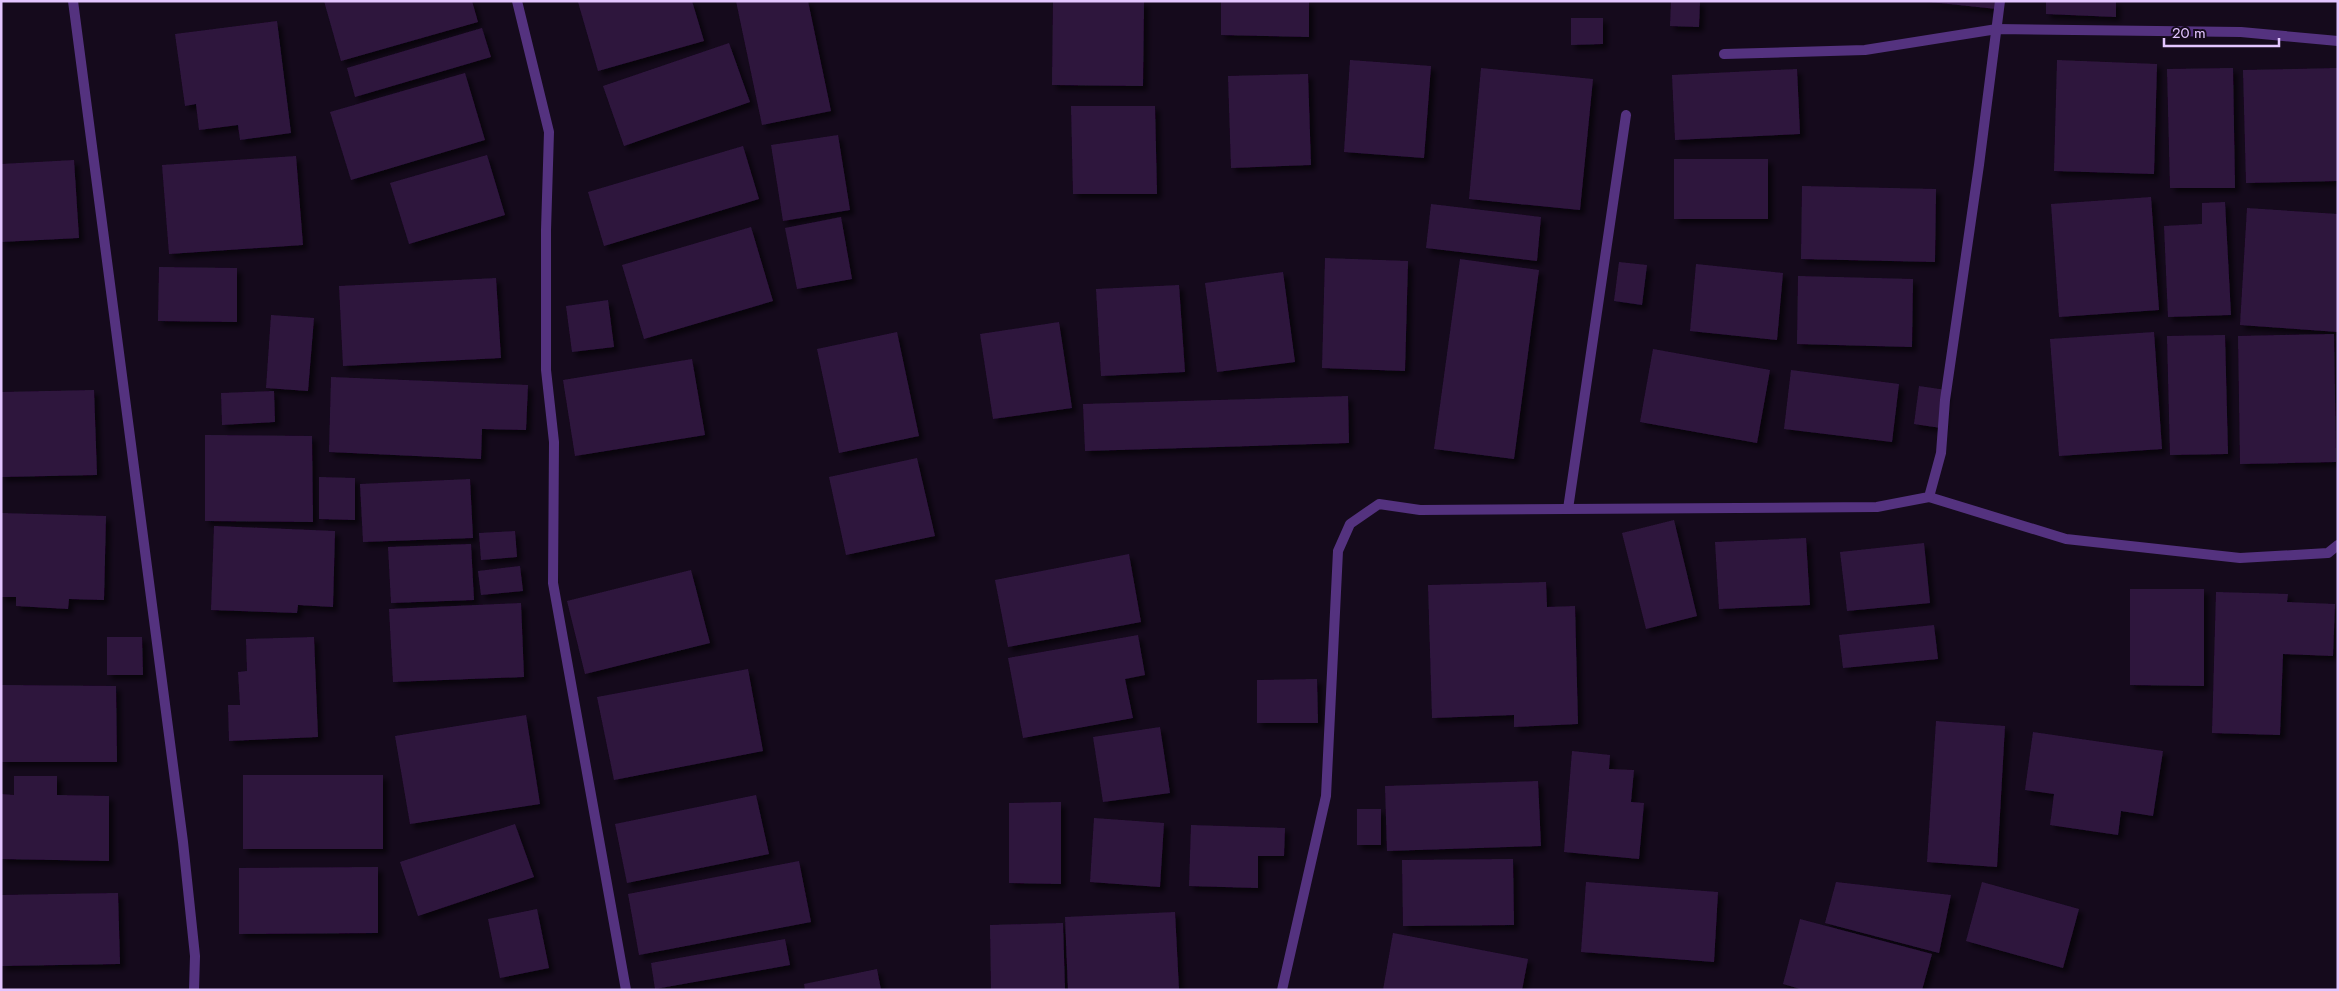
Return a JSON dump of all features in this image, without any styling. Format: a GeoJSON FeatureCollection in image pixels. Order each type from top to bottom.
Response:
{"type":"FeatureCollection","features":[{"type":"Feature","properties":{"kind":"street"},"geometry":{"type":"LineString","coordinates":[[73,1],[183,842],[195,956],[194,990]]}},
{"type":"Feature","properties":{"kind":"street"},"geometry":{"type":"LineString","coordinates":[[517,1],[549,132],[546,230],[546,370],[554,442],[554,583],[626,990]]}},
{"type":"Feature","properties":{"kind":"street"},"geometry":{"type":"LineString","coordinates":[[1929,497],[1941,454],[1945,400],[2000,1]]}},
{"type":"Feature","properties":{"kind":"street"},"geometry":{"type":"LineString","coordinates":[[1724,54],[1865,50],[1997,30],[2241,32],[2338,41]]}},
{"type":"Feature","properties":{"kind":"street"},"geometry":{"type":"LineString","coordinates":[[1568,509],[1626,115]]}},
{"type":"Feature","properties":{"kind":"street"},"geometry":{"type":"LineString","coordinates":[[1282,990],[1326,796],[1338,551],[1350,524],[1378,504],[1420,510],[1877,507],[1929,497],[2066,539],[2240,558],[2333,554],[2338,545]]}},
{"type":"Feature","properties":{"kind":"building"},"geometry":{"type":"Polygon","coordinates":[[[324,1],[472,1],[478,22],[341,61],[324,1]]]}},
{"type":"Feature","properties":{"kind":"building"},"geometry":{"type":"Polygon","coordinates":[[[692,1],[704,41],[598,71],[578,2],[692,1]]]}},
{"type":"Feature","properties":{"kind":"building"},"geometry":{"type":"Polygon","coordinates":[[[736,1],[808,1],[831,111],[762,125],[736,1]]]}},
{"type":"Feature","properties":{"kind":"building"},"geometry":{"type":"Polygon","coordinates":[[[1053,1],[1144,1],[1143,86],[1052,85],[1053,1]]]}},
{"type":"Feature","properties":{"kind":"building"},"geometry":{"type":"Polygon","coordinates":[[[1221,1],[1309,1],[1309,37],[1221,35],[1221,1]]]}},
{"type":"Feature","properties":{"kind":"building"},"geometry":{"type":"Polygon","coordinates":[[[1671,1],[1700,1],[1699,27],[1670,26],[1671,1]]]}},
{"type":"Feature","properties":{"kind":"building"},"geometry":{"type":"Polygon","coordinates":[[[1920,1],[1997,1],[1997,9],[1920,1]]]}},
{"type":"Feature","properties":{"kind":"building"},"geometry":{"type":"Polygon","coordinates":[[[2046,1],[2116,1],[2116,17],[2046,14],[2046,1]]]}},
{"type":"Feature","properties":{"kind":"building"},"geometry":{"type":"Polygon","coordinates":[[[1571,18],[1603,18],[1603,44],[1571,45],[1571,18]]]}},
{"type":"Feature","properties":{"kind":"building"},"geometry":{"type":"Polygon","coordinates":[[[277,21],[291,133],[240,140],[238,125],[199,130],[196,104],[185,106],[175,34],[277,21]]]}},
{"type":"Feature","properties":{"kind":"building"},"geometry":{"type":"Polygon","coordinates":[[[482,28],[491,57],[355,97],[347,68],[482,28]]]}},
{"type":"Feature","properties":{"kind":"building"},"geometry":{"type":"Polygon","coordinates":[[[729,43],[750,102],[624,146],[603,86],[729,43]]]}},
{"type":"Feature","properties":{"kind":"building"},"geometry":{"type":"Polygon","coordinates":[[[1350,60],[1431,66],[1424,158],[1344,152],[1350,60]]]}},
{"type":"Feature","properties":{"kind":"building"},"geometry":{"type":"Polygon","coordinates":[[[2057,60],[2157,64],[2154,174],[2054,171],[2057,60]]]}},
{"type":"Feature","properties":{"kind":"building"},"geometry":{"type":"Polygon","coordinates":[[[1481,68],[1593,79],[1580,210],[1469,199],[1481,68]]]}},
{"type":"Feature","properties":{"kind":"building"},"geometry":{"type":"Polygon","coordinates":[[[2233,68],[2235,188],[2170,188],[2167,69],[2233,68]]]}},
{"type":"Feature","properties":{"kind":"building"},"geometry":{"type":"Polygon","coordinates":[[[2338,68],[2338,181],[2246,183],[2243,70],[2338,68]]]}},
{"type":"Feature","properties":{"kind":"building"},"geometry":{"type":"Polygon","coordinates":[[[1797,69],[1800,134],[1675,140],[1672,75],[1797,69]]]}},
{"type":"Feature","properties":{"kind":"building"},"geometry":{"type":"Polygon","coordinates":[[[465,73],[485,140],[351,180],[330,112],[465,73]]]}},
{"type":"Feature","properties":{"kind":"building"},"geometry":{"type":"Polygon","coordinates":[[[1308,74],[1311,165],[1231,168],[1228,76],[1308,74]]]}},
{"type":"Feature","properties":{"kind":"building"},"geometry":{"type":"Polygon","coordinates":[[[1071,106],[1155,106],[1157,194],[1073,194],[1071,106]]]}},
{"type":"Feature","properties":{"kind":"building"},"geometry":{"type":"Polygon","coordinates":[[[838,135],[850,210],[783,221],[771,145],[838,135]]]}},
{"type":"Feature","properties":{"kind":"building"},"geometry":{"type":"Polygon","coordinates":[[[743,146],[759,199],[604,246],[588,192],[743,146]]]}},
{"type":"Feature","properties":{"kind":"building"},"geometry":{"type":"Polygon","coordinates":[[[487,155],[505,215],[409,244],[390,183],[487,155]]]}},
{"type":"Feature","properties":{"kind":"building"},"geometry":{"type":"Polygon","coordinates":[[[296,156],[303,245],[169,254],[162,165],[296,156]]]}},
{"type":"Feature","properties":{"kind":"building"},"geometry":{"type":"Polygon","coordinates":[[[1674,159],[1768,159],[1768,219],[1674,219],[1674,159]]]}},
{"type":"Feature","properties":{"kind":"building"},"geometry":{"type":"Polygon","coordinates":[[[74,160],[79,238],[1,242],[1,164],[74,160]]]}},
{"type":"Feature","properties":{"kind":"building"},"geometry":{"type":"Polygon","coordinates":[[[1802,186],[1936,189],[1935,262],[1801,259],[1802,186]]]}},
{"type":"Feature","properties":{"kind":"building"},"geometry":{"type":"Polygon","coordinates":[[[2151,197],[2159,310],[2059,317],[2051,204],[2151,197]]]}},
{"type":"Feature","properties":{"kind":"building"},"geometry":{"type":"Polygon","coordinates":[[[2225,202],[2231,315],[2168,317],[2164,226],[2202,224],[2202,203],[2225,202]]]}},
{"type":"Feature","properties":{"kind":"building"},"geometry":{"type":"Polygon","coordinates":[[[1431,204],[1541,217],[1537,261],[1426,248],[1431,204]]]}},
{"type":"Feature","properties":{"kind":"building"},"geometry":{"type":"Polygon","coordinates":[[[2247,208],[2338,214],[2338,332],[2240,325],[2247,208]]]}},
{"type":"Feature","properties":{"kind":"building"},"geometry":{"type":"Polygon","coordinates":[[[841,217],[852,279],[797,289],[785,228],[841,217]]]}},
{"type":"Feature","properties":{"kind":"building"},"geometry":{"type":"Polygon","coordinates":[[[751,227],[773,301],[644,339],[622,265],[751,227]]]}},
{"type":"Feature","properties":{"kind":"building"},"geometry":{"type":"Polygon","coordinates":[[[1325,258],[1408,261],[1405,371],[1322,368],[1325,258]]]}},
{"type":"Feature","properties":{"kind":"building"},"geometry":{"type":"Polygon","coordinates":[[[1460,259],[1539,270],[1514,459],[1434,449],[1460,259]]]}},
{"type":"Feature","properties":{"kind":"building"},"geometry":{"type":"Polygon","coordinates":[[[1619,262],[1647,265],[1642,305],[1614,301],[1619,262]]]}},
{"type":"Feature","properties":{"kind":"building"},"geometry":{"type":"Polygon","coordinates":[[[1696,264],[1783,273],[1777,340],[1690,331],[1696,264]]]}},
{"type":"Feature","properties":{"kind":"building"},"geometry":{"type":"Polygon","coordinates":[[[159,267],[237,268],[237,322],[158,321],[159,267]]]}},
{"type":"Feature","properties":{"kind":"building"},"geometry":{"type":"Polygon","coordinates":[[[1283,272],[1295,362],[1217,372],[1205,283],[1283,272]]]}},
{"type":"Feature","properties":{"kind":"building"},"geometry":{"type":"Polygon","coordinates":[[[1798,276],[1913,279],[1912,347],[1797,344],[1798,276]]]}},
{"type":"Feature","properties":{"kind":"building"},"geometry":{"type":"Polygon","coordinates":[[[496,278],[501,358],[343,366],[339,286],[496,278]]]}},
{"type":"Feature","properties":{"kind":"building"},"geometry":{"type":"Polygon","coordinates":[[[1179,285],[1185,372],[1101,376],[1096,289],[1179,285]]]}},
{"type":"Feature","properties":{"kind":"building"},"geometry":{"type":"Polygon","coordinates":[[[608,300],[614,347],[572,352],[566,306],[608,300]]]}},
{"type":"Feature","properties":{"kind":"building"},"geometry":{"type":"Polygon","coordinates":[[[271,315],[314,318],[308,391],[266,388],[271,315]]]}},
{"type":"Feature","properties":{"kind":"building"},"geometry":{"type":"Polygon","coordinates":[[[1059,322],[1072,408],[993,419],[980,334],[1059,322]]]}},
{"type":"Feature","properties":{"kind":"building"},"geometry":{"type":"Polygon","coordinates":[[[897,332],[919,436],[839,453],[817,349],[897,332]]]}},
{"type":"Feature","properties":{"kind":"building"},"geometry":{"type":"Polygon","coordinates":[[[2154,332],[2162,449],[2059,456],[2050,339],[2154,332]]]}},
{"type":"Feature","properties":{"kind":"building"},"geometry":{"type":"Polygon","coordinates":[[[2334,334],[2336,462],[2240,464],[2238,336],[2334,334]]]}},
{"type":"Feature","properties":{"kind":"building"},"geometry":{"type":"Polygon","coordinates":[[[2225,335],[2228,454],[2170,455],[2167,336],[2225,335]]]}},
{"type":"Feature","properties":{"kind":"building"},"geometry":{"type":"Polygon","coordinates":[[[1653,349],[1770,370],[1757,443],[1640,422],[1653,349]]]}},
{"type":"Feature","properties":{"kind":"building"},"geometry":{"type":"Polygon","coordinates":[[[692,359],[705,435],[575,456],[563,380],[692,359]]]}},
{"type":"Feature","properties":{"kind":"building"},"geometry":{"type":"Polygon","coordinates":[[[1791,370],[1899,384],[1892,442],[1784,429],[1791,370]]]}},
{"type":"Feature","properties":{"kind":"building"},"geometry":{"type":"Polygon","coordinates":[[[331,377],[528,385],[526,430],[482,429],[481,459],[329,452],[331,377]]]}},
{"type":"Feature","properties":{"kind":"building"},"geometry":{"type":"Polygon","coordinates":[[[1919,386],[1946,390],[1941,428],[1914,424],[1919,386]]]}},
{"type":"Feature","properties":{"kind":"building"},"geometry":{"type":"Polygon","coordinates":[[[94,390],[97,475],[1,477],[1,392],[94,390]]]}},
{"type":"Feature","properties":{"kind":"building"},"geometry":{"type":"Polygon","coordinates":[[[274,391],[275,422],[222,425],[221,393],[274,391]]]}},
{"type":"Feature","properties":{"kind":"building"},"geometry":{"type":"Polygon","coordinates":[[[1348,396],[1349,443],[1085,451],[1083,404],[1348,396]]]}},
{"type":"Feature","properties":{"kind":"building"},"geometry":{"type":"Polygon","coordinates":[[[205,435],[312,436],[313,522],[205,521],[205,435]]]}},
{"type":"Feature","properties":{"kind":"building"},"geometry":{"type":"Polygon","coordinates":[[[917,458],[935,536],[846,555],[829,477],[917,458]]]}},
{"type":"Feature","properties":{"kind":"building"},"geometry":{"type":"Polygon","coordinates":[[[319,477],[355,478],[355,520],[319,519],[319,477]]]}},
{"type":"Feature","properties":{"kind":"building"},"geometry":{"type":"Polygon","coordinates":[[[470,479],[473,538],[363,542],[360,484],[470,479]]]}},
{"type":"Feature","properties":{"kind":"building"},"geometry":{"type":"Polygon","coordinates":[[[1,513],[106,516],[104,600],[69,599],[68,609],[16,606],[16,597],[1,597],[1,513]]]}},
{"type":"Feature","properties":{"kind":"building"},"geometry":{"type":"Polygon","coordinates":[[[1674,520],[1697,616],[1646,629],[1622,533],[1674,520]]]}},
{"type":"Feature","properties":{"kind":"building"},"geometry":{"type":"Polygon","coordinates":[[[214,526],[335,531],[333,607],[298,605],[297,613],[211,610],[214,526]]]}},
{"type":"Feature","properties":{"kind":"building"},"geometry":{"type":"Polygon","coordinates":[[[515,531],[517,557],[481,560],[479,533],[515,531]]]}},
{"type":"Feature","properties":{"kind":"building"},"geometry":{"type":"Polygon","coordinates":[[[1806,538],[1810,605],[1719,609],[1715,542],[1806,538]]]}},
{"type":"Feature","properties":{"kind":"building"},"geometry":{"type":"Polygon","coordinates":[[[1924,543],[1930,603],[1847,611],[1840,552],[1924,543]]]}},
{"type":"Feature","properties":{"kind":"building"},"geometry":{"type":"Polygon","coordinates":[[[471,544],[474,600],[391,603],[388,547],[471,544]]]}},
{"type":"Feature","properties":{"kind":"building"},"geometry":{"type":"Polygon","coordinates":[[[1129,554],[1141,622],[1008,647],[995,580],[1129,554]]]}},
{"type":"Feature","properties":{"kind":"building"},"geometry":{"type":"Polygon","coordinates":[[[520,566],[523,591],[481,595],[478,571],[520,566]]]}},
{"type":"Feature","properties":{"kind":"building"},"geometry":{"type":"Polygon","coordinates":[[[691,570],[710,643],[585,674],[567,601],[691,570]]]}},
{"type":"Feature","properties":{"kind":"building"},"geometry":{"type":"Polygon","coordinates":[[[1546,582],[1547,607],[1575,606],[1578,724],[1514,727],[1514,715],[1432,718],[1428,585],[1546,582]]]}},
{"type":"Feature","properties":{"kind":"building"},"geometry":{"type":"Polygon","coordinates":[[[2130,589],[2204,589],[2204,686],[2130,685],[2130,589]]]}},
{"type":"Feature","properties":{"kind":"building"},"geometry":{"type":"Polygon","coordinates":[[[2216,592],[2288,594],[2287,602],[2335,604],[2333,656],[2283,654],[2280,735],[2212,733],[2216,592]]]}},
{"type":"Feature","properties":{"kind":"building"},"geometry":{"type":"Polygon","coordinates":[[[521,603],[524,677],[393,682],[389,609],[521,603]]]}},
{"type":"Feature","properties":{"kind":"building"},"geometry":{"type":"Polygon","coordinates":[[[1934,625],[1938,659],[1843,668],[1839,635],[1934,625]]]}},
{"type":"Feature","properties":{"kind":"building"},"geometry":{"type":"Polygon","coordinates":[[[1138,635],[1145,675],[1125,679],[1133,718],[1023,738],[1008,658],[1138,635]]]}},
{"type":"Feature","properties":{"kind":"building"},"geometry":{"type":"Polygon","coordinates":[[[107,637],[142,637],[143,675],[107,675],[107,637]]]}},
{"type":"Feature","properties":{"kind":"building"},"geometry":{"type":"Polygon","coordinates":[[[314,637],[318,737],[229,741],[228,705],[240,705],[238,672],[247,671],[246,639],[314,637]]]}},
{"type":"Feature","properties":{"kind":"building"},"geometry":{"type":"Polygon","coordinates":[[[748,669],[763,751],[614,780],[597,697],[748,669]]]}},
{"type":"Feature","properties":{"kind":"building"},"geometry":{"type":"Polygon","coordinates":[[[1317,679],[1318,723],[1257,723],[1257,680],[1317,679]]]}},
{"type":"Feature","properties":{"kind":"building"},"geometry":{"type":"Polygon","coordinates":[[[1,685],[116,686],[117,762],[1,762],[1,685]]]}},
{"type":"Feature","properties":{"kind":"building"},"geometry":{"type":"Polygon","coordinates":[[[526,715],[540,804],[410,824],[395,736],[526,715]]]}},
{"type":"Feature","properties":{"kind":"building"},"geometry":{"type":"Polygon","coordinates":[[[1936,721],[2005,726],[1997,867],[1927,862],[1936,721]]]}},
{"type":"Feature","properties":{"kind":"building"},"geometry":{"type":"Polygon","coordinates":[[[1160,727],[1170,793],[1103,802],[1093,737],[1160,727]]]}},
{"type":"Feature","properties":{"kind":"building"},"geometry":{"type":"Polygon","coordinates":[[[2033,732],[2163,751],[2153,816],[2121,811],[2118,835],[2050,825],[2054,794],[2025,790],[2033,732]]]}},
{"type":"Feature","properties":{"kind":"building"},"geometry":{"type":"Polygon","coordinates":[[[1572,751],[1610,755],[1609,769],[1634,770],[1631,802],[1644,803],[1639,859],[1564,852],[1572,751]]]}},
{"type":"Feature","properties":{"kind":"building"},"geometry":{"type":"Polygon","coordinates":[[[243,775],[383,775],[383,849],[243,849],[243,775]]]}},
{"type":"Feature","properties":{"kind":"building"},"geometry":{"type":"Polygon","coordinates":[[[14,776],[57,776],[57,795],[109,796],[109,861],[1,859],[1,794],[14,795],[14,776]]]}},
{"type":"Feature","properties":{"kind":"building"},"geometry":{"type":"Polygon","coordinates":[[[1538,781],[1541,846],[1387,851],[1385,786],[1538,781]]]}},
{"type":"Feature","properties":{"kind":"building"},"geometry":{"type":"Polygon","coordinates":[[[756,795],[769,854],[627,883],[615,824],[756,795]]]}},
{"type":"Feature","properties":{"kind":"building"},"geometry":{"type":"Polygon","coordinates":[[[1061,802],[1061,884],[1009,883],[1009,803],[1061,802]]]}},
{"type":"Feature","properties":{"kind":"building"},"geometry":{"type":"Polygon","coordinates":[[[1357,809],[1381,809],[1381,845],[1357,845],[1357,809]]]}},
{"type":"Feature","properties":{"kind":"building"},"geometry":{"type":"Polygon","coordinates":[[[1094,818],[1164,823],[1160,887],[1090,882],[1094,818]]]}},
{"type":"Feature","properties":{"kind":"building"},"geometry":{"type":"Polygon","coordinates":[[[515,824],[534,877],[418,916],[400,862],[515,824]]]}},
{"type":"Feature","properties":{"kind":"building"},"geometry":{"type":"Polygon","coordinates":[[[1191,825],[1285,828],[1284,856],[1258,856],[1258,888],[1189,886],[1191,825]]]}},
{"type":"Feature","properties":{"kind":"building"},"geometry":{"type":"Polygon","coordinates":[[[1513,859],[1514,925],[1403,926],[1402,860],[1513,859]]]}},
{"type":"Feature","properties":{"kind":"building"},"geometry":{"type":"Polygon","coordinates":[[[799,861],[811,922],[639,955],[628,894],[799,861]]]}},
{"type":"Feature","properties":{"kind":"building"},"geometry":{"type":"Polygon","coordinates":[[[378,867],[378,933],[239,934],[239,868],[378,867]]]}},
{"type":"Feature","properties":{"kind":"building"},"geometry":{"type":"Polygon","coordinates":[[[1586,882],[1718,892],[1714,962],[1581,952],[1586,882]]]}},
{"type":"Feature","properties":{"kind":"building"},"geometry":{"type":"Polygon","coordinates":[[[1836,882],[1951,895],[1939,953],[1825,923],[1836,882]]]}},
{"type":"Feature","properties":{"kind":"building"},"geometry":{"type":"Polygon","coordinates":[[[1982,882],[2079,909],[2063,968],[1966,941],[1982,882]]]}},
{"type":"Feature","properties":{"kind":"building"},"geometry":{"type":"Polygon","coordinates":[[[118,893],[120,964],[1,966],[1,895],[118,893]]]}},
{"type":"Feature","properties":{"kind":"building"},"geometry":{"type":"Polygon","coordinates":[[[537,909],[549,968],[500,978],[488,919],[537,909]]]}},
{"type":"Feature","properties":{"kind":"building"},"geometry":{"type":"Polygon","coordinates":[[[1175,912],[1179,990],[1068,990],[1065,917],[1175,912]]]}},
{"type":"Feature","properties":{"kind":"building"},"geometry":{"type":"Polygon","coordinates":[[[1800,919],[1932,954],[1922,990],[1804,990],[1783,984],[1800,919]]]}},
{"type":"Feature","properties":{"kind":"building"},"geometry":{"type":"Polygon","coordinates":[[[1063,923],[1065,990],[991,990],[990,925],[1063,923]]]}},
{"type":"Feature","properties":{"kind":"building"},"geometry":{"type":"Polygon","coordinates":[[[1393,933],[1528,959],[1522,990],[1383,990],[1393,933]]]}},
{"type":"Feature","properties":{"kind":"building"},"geometry":{"type":"Polygon","coordinates":[[[785,939],[790,965],[655,989],[651,963],[785,939]]]}},
{"type":"Feature","properties":{"kind":"building"},"geometry":{"type":"Polygon","coordinates":[[[877,969],[881,990],[805,990],[804,984],[877,969]]]}}]}
